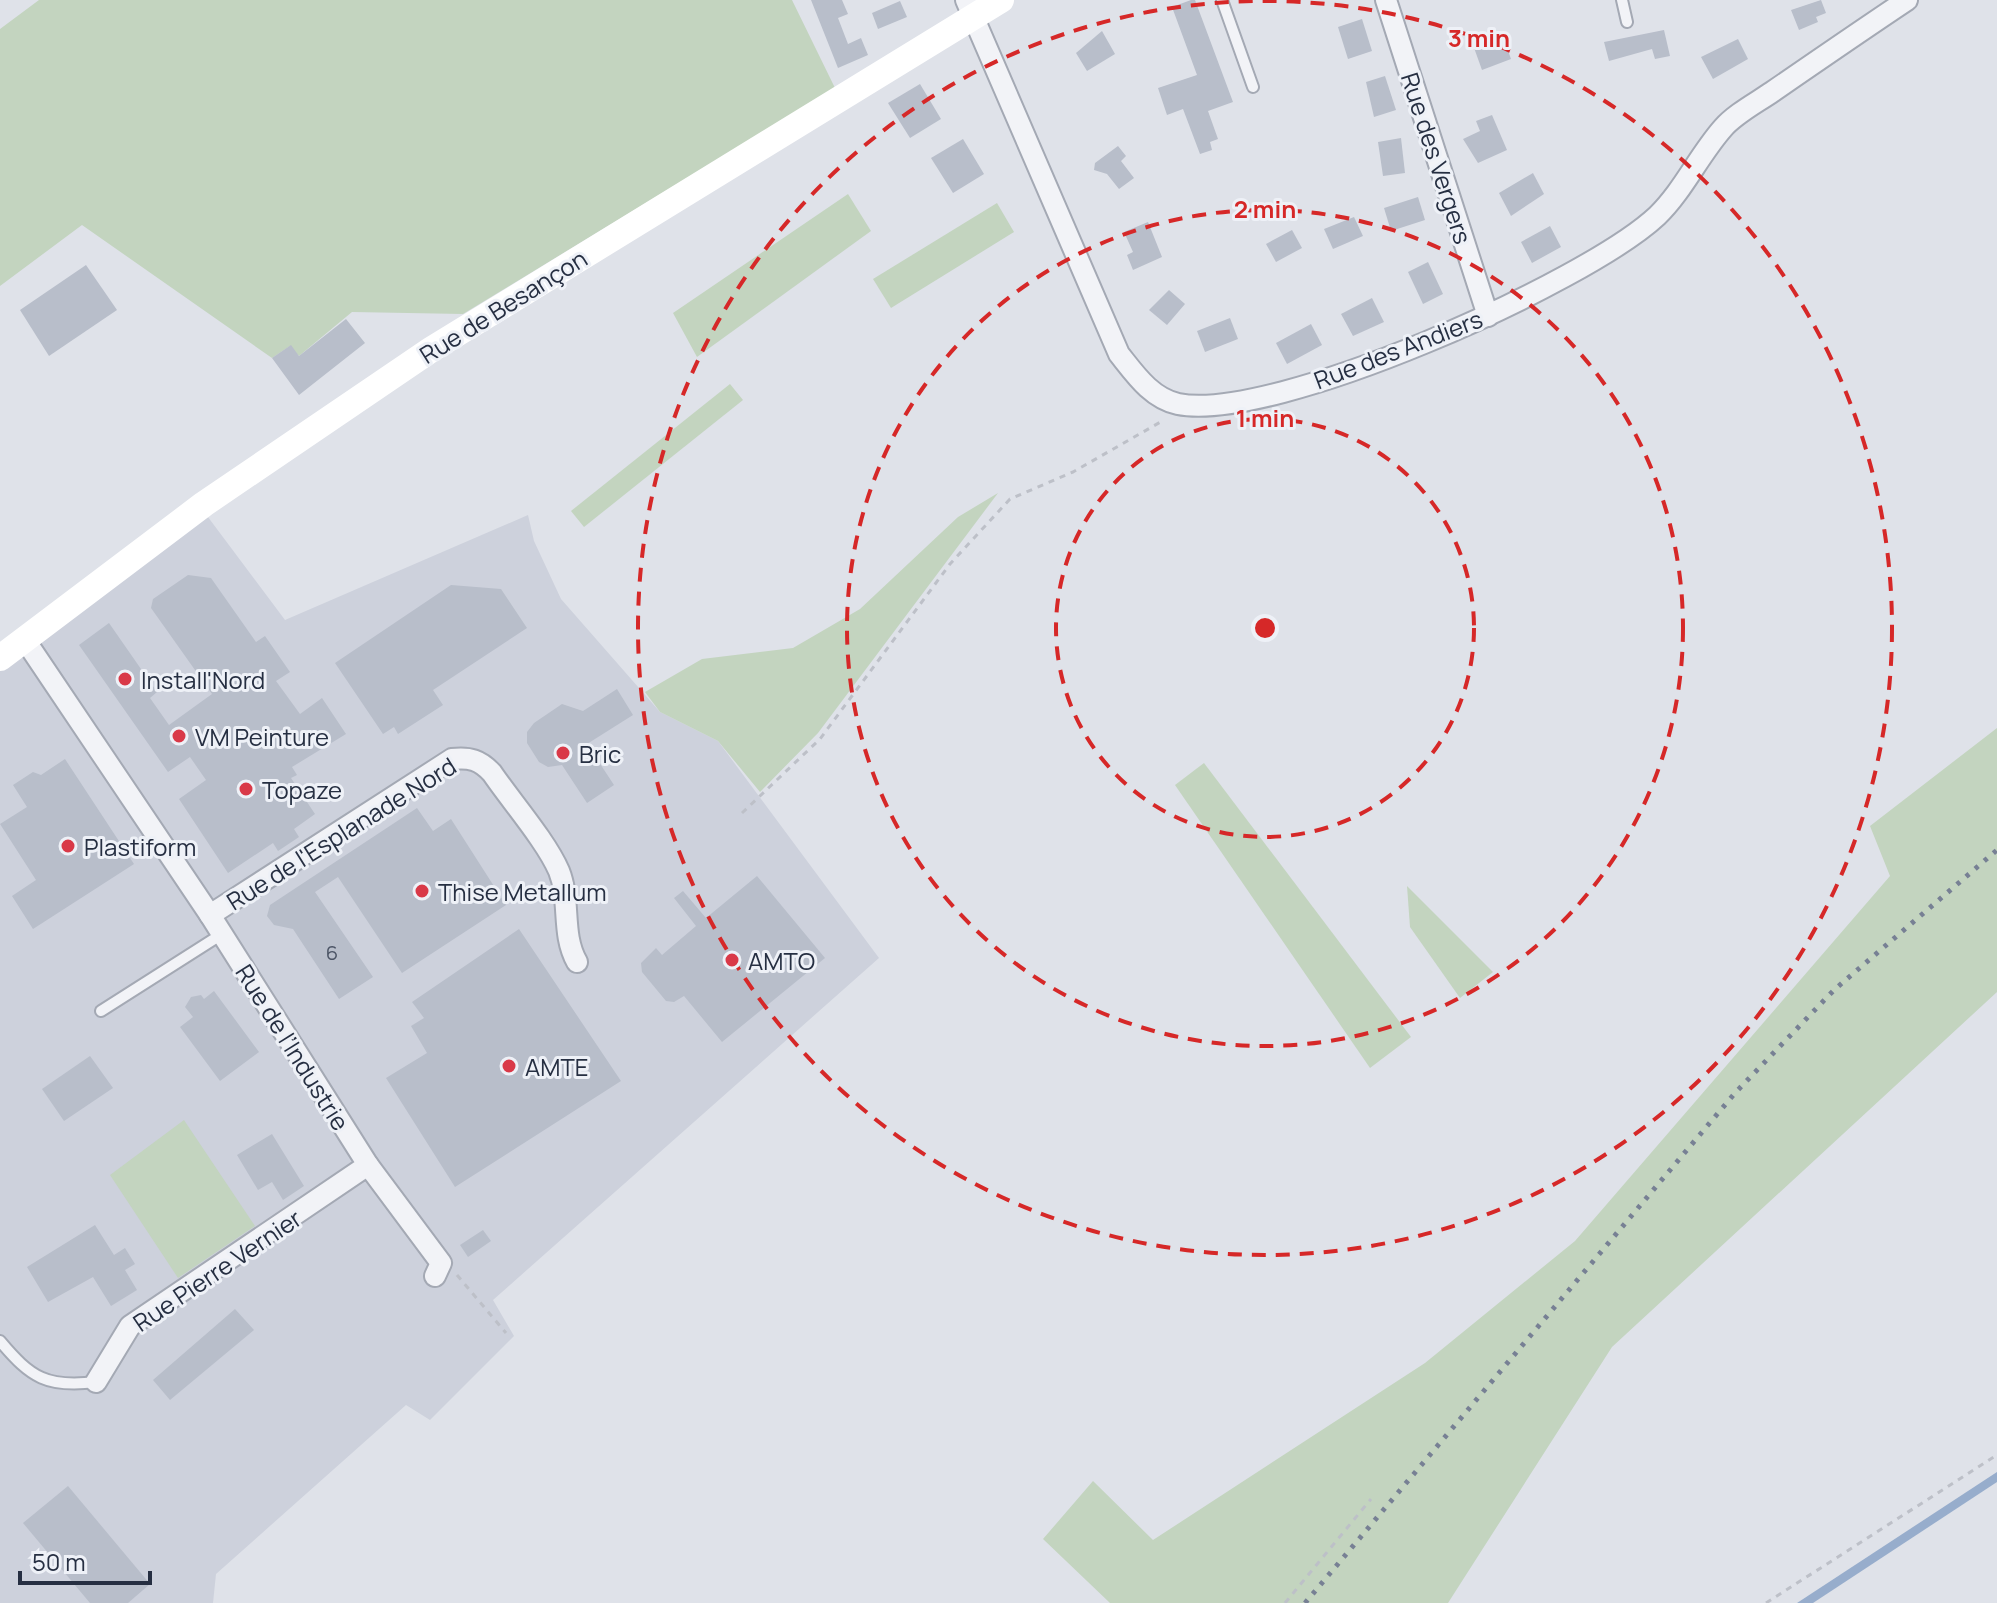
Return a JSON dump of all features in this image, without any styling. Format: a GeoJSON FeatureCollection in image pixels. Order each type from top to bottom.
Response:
{"type":"FeatureCollection","features":[{"type":"Feature","properties":{"kind":"street","name":"Rue de Besançon"},"geometry":{"type":"LineString","coordinates":[[0,658],[204,504],[432,349],[970,8],[1001,0]]}},
{"type":"Feature","properties":{"kind":"street","name":"Rue des Vergers"},"geometry":{"type":"LineString","coordinates":[[1386,0],[1488,316]]}},
{"type":"Feature","properties":{"kind":"street","name":"Rue des Andiers"},"geometry":{"type":"LineString","coordinates":[[1174,403],[1199,407],[1259,398],[1385,358],[1488,316],[1580,269],[1658,215],[1725,126],[1907,0]]}},
{"type":"Feature","properties":{"kind":"street"},"geometry":{"type":"LineString","coordinates":[[970,8],[1119,354],[1146,387],[1174,403]]}},
{"type":"Feature","properties":{"kind":"street","name":"Rue de l'Esplanade Nord"},"geometry":{"type":"LineString","coordinates":[[25,640],[210,915],[452,759],[467,757],[481,761],[492,773],[558,869],[568,909],[569,947],[577,962]]}},
{"type":"Feature","properties":{"kind":"street","name":"Rue de l’Industrie"},"geometry":{"type":"LineString","coordinates":[[210,915],[362,1170],[438,1270]]}},
{"type":"Feature","properties":{"kind":"street","name":"Rue Pierre Vernier"},"geometry":{"type":"LineString","coordinates":[[96,1382],[130,1326],[362,1170]]}},
{"type":"Feature","properties":{"kind":"lane"},"geometry":{"type":"LineString","coordinates":[[1222,0],[1253,87]]}},
{"type":"Feature","properties":{"kind":"lane"},"geometry":{"type":"LineString","coordinates":[[1622,0],[1627,22]]}},
{"type":"Feature","properties":{"kind":"lane"},"geometry":{"type":"LineString","coordinates":[[101,1011],[222,934]]}},
{"type":"Feature","properties":{"kind":"lane"},"geometry":{"type":"LineString","coordinates":[[0,1341],[23,1368],[42,1380],[68,1385],[96,1382]]}},
{"type":"Feature","properties":{"kind":"path"},"geometry":{"type":"LineString","coordinates":[[742,813],[820,739],[950,564],[1010,499],[1086,465],[1164,419],[1174,403]]}},
{"type":"Feature","properties":{"kind":"path"},"geometry":{"type":"LineString","coordinates":[[438,1270],[462,1279],[506,1333]]}},
{"type":"Feature","properties":{"kind":"path"},"geometry":{"type":"LineString","coordinates":[[1766,1603],[1997,1455]]}},
{"type":"Feature","properties":{"kind":"path"},"geometry":{"type":"LineString","coordinates":[[1285,1603],[1371,1499]]}},
{"type":"Feature","properties":{"kind":"shaded area"},"geometry":{"type":"Polygon","coordinates":[[[196,501],[285,620],[528,515],[534,541],[561,599],[660,712],[718,741],[879,958],[493,1300],[514,1336],[430,1420],[406,1405],[216,1574],[213,1603],[0,1603],[0,643],[196,501]]]}},
{"type":"Feature","properties":{"kind":"green space"},"geometry":{"type":"Polygon","coordinates":[[[39,0],[792,0],[835,88],[463,314],[352,312],[299,356],[290,346],[272,358],[82,225],[0,286],[0,29],[39,0]]]}},
{"type":"Feature","properties":{"kind":"green space"},"geometry":{"type":"Polygon","coordinates":[[[848,194],[871,231],[697,357],[673,313],[848,194]]]}},
{"type":"Feature","properties":{"kind":"green space"},"geometry":{"type":"Polygon","coordinates":[[[997,203],[1014,232],[891,308],[873,279],[997,203]]]}},
{"type":"Feature","properties":{"kind":"green space"},"geometry":{"type":"Polygon","coordinates":[[[730,384],[743,400],[584,527],[571,511],[730,384]]]}},
{"type":"Feature","properties":{"kind":"green space"},"geometry":{"type":"Polygon","coordinates":[[[998,493],[818,733],[760,792],[718,741],[660,712],[645,692],[702,659],[793,648],[860,609],[958,517],[998,493]]]}},
{"type":"Feature","properties":{"kind":"green space"},"geometry":{"type":"Polygon","coordinates":[[[1997,728],[1997,992],[1612,1347],[1448,1603],[1110,1603],[1043,1539],[1093,1481],[1153,1540],[1425,1363],[1575,1241],[1890,876],[1870,826],[1997,728]]]}},
{"type":"Feature","properties":{"kind":"green space"},"geometry":{"type":"Polygon","coordinates":[[[1204,763],[1411,1037],[1370,1068],[1175,785],[1204,763]]]}},
{"type":"Feature","properties":{"kind":"green space"},"geometry":{"type":"Polygon","coordinates":[[[1407,886],[1493,972],[1460,998],[1410,927],[1407,886]]]}},
{"type":"Feature","properties":{"kind":"green space"},"geometry":{"type":"Polygon","coordinates":[[[184,1120],[255,1226],[178,1278],[110,1175],[184,1120]]]}},
{"type":"Feature","properties":{"kind":"water"},"geometry":{"type":"Polygon","coordinates":[[[1997,1472],[1997,1482],[1813,1603],[1797,1603],[1997,1472]]]}},
{"type":"Feature","properties":{"kind":"building"},"geometry":{"type":"Polygon","coordinates":[[[811,0],[842,0],[848,14],[838,18],[848,44],[861,38],[868,55],[838,68],[811,0]]]}},
{"type":"Feature","properties":{"kind":"building"},"geometry":{"type":"Polygon","coordinates":[[[1195,0],[1233,102],[1208,111],[1218,139],[1210,142],[1212,150],[1200,154],[1183,109],[1167,115],[1158,88],[1197,75],[1172,7],[1195,0]]]}},
{"type":"Feature","properties":{"kind":"building"},"geometry":{"type":"Polygon","coordinates":[[[1821,0],[1826,13],[1816,17],[1818,22],[1799,30],[1791,10],[1821,0]]]}},
{"type":"Feature","properties":{"kind":"building"},"geometry":{"type":"Polygon","coordinates":[[[900,1],[907,17],[878,29],[872,13],[900,1]]]}},
{"type":"Feature","properties":{"kind":"building"},"geometry":{"type":"Polygon","coordinates":[[[1362,19],[1372,51],[1348,59],[1338,27],[1362,19]]]}},
{"type":"Feature","properties":{"kind":"building"},"geometry":{"type":"Polygon","coordinates":[[[1664,30],[1670,56],[1655,59],[1652,49],[1609,61],[1604,42],[1664,30]]]}},
{"type":"Feature","properties":{"kind":"building"},"geometry":{"type":"Polygon","coordinates":[[[1102,31],[1115,54],[1087,71],[1076,53],[1102,31]]]}},
{"type":"Feature","properties":{"kind":"building"},"geometry":{"type":"Polygon","coordinates":[[[1502,34],[1511,59],[1482,70],[1473,45],[1502,34]]]}},
{"type":"Feature","properties":{"kind":"building"},"geometry":{"type":"Polygon","coordinates":[[[1738,39],[1748,59],[1713,79],[1701,57],[1738,39]]]}},
{"type":"Feature","properties":{"kind":"building"},"geometry":{"type":"Polygon","coordinates":[[[1385,76],[1396,110],[1374,117],[1366,82],[1385,76]]]}},
{"type":"Feature","properties":{"kind":"building"},"geometry":{"type":"Polygon","coordinates":[[[920,84],[941,119],[910,138],[888,103],[920,84]]]}},
{"type":"Feature","properties":{"kind":"building"},"geometry":{"type":"Polygon","coordinates":[[[1492,115],[1507,150],[1478,163],[1463,139],[1480,131],[1476,121],[1492,115]]]}},
{"type":"Feature","properties":{"kind":"building"},"geometry":{"type":"Polygon","coordinates":[[[1401,138],[1405,173],[1383,176],[1378,142],[1401,138]]]}},
{"type":"Feature","properties":{"kind":"building"},"geometry":{"type":"Polygon","coordinates":[[[963,139],[984,174],[953,193],[931,158],[963,139]]]}},
{"type":"Feature","properties":{"kind":"building"},"geometry":{"type":"Polygon","coordinates":[[[1118,146],[1126,156],[1121,161],[1134,178],[1119,189],[1107,174],[1094,170],[1095,163],[1118,146]]]}},
{"type":"Feature","properties":{"kind":"building"},"geometry":{"type":"Polygon","coordinates":[[[1533,173],[1544,194],[1511,216],[1499,193],[1533,173]]]}},
{"type":"Feature","properties":{"kind":"building"},"geometry":{"type":"Polygon","coordinates":[[[1418,197],[1425,220],[1391,231],[1384,208],[1418,197]]]}},
{"type":"Feature","properties":{"kind":"building"},"geometry":{"type":"Polygon","coordinates":[[[1354,217],[1363,236],[1333,249],[1324,229],[1354,217]]]}},
{"type":"Feature","properties":{"kind":"building"},"geometry":{"type":"Polygon","coordinates":[[[1148,222],[1162,257],[1133,270],[1127,255],[1133,252],[1124,232],[1148,222]]]}},
{"type":"Feature","properties":{"kind":"building"},"geometry":{"type":"Polygon","coordinates":[[[1550,226],[1561,247],[1532,263],[1521,242],[1550,226]]]}},
{"type":"Feature","properties":{"kind":"building"},"geometry":{"type":"Polygon","coordinates":[[[1292,230],[1302,248],[1276,262],[1266,244],[1292,230]]]}},
{"type":"Feature","properties":{"kind":"building"},"geometry":{"type":"Polygon","coordinates":[[[1428,262],[1443,294],[1423,304],[1408,272],[1428,262]]]}},
{"type":"Feature","properties":{"kind":"building"},"geometry":{"type":"Polygon","coordinates":[[[86,265],[117,310],[49,356],[20,310],[86,265]]]}},
{"type":"Feature","properties":{"kind":"building"},"geometry":{"type":"Polygon","coordinates":[[[1169,290],[1185,304],[1167,325],[1149,310],[1169,290]]]}},
{"type":"Feature","properties":{"kind":"building"},"geometry":{"type":"Polygon","coordinates":[[[1372,298],[1384,322],[1353,336],[1341,314],[1372,298]]]}},
{"type":"Feature","properties":{"kind":"building"},"geometry":{"type":"Polygon","coordinates":[[[1230,318],[1238,339],[1205,352],[1197,331],[1230,318]]]}},
{"type":"Feature","properties":{"kind":"building"},"geometry":{"type":"Polygon","coordinates":[[[346,319],[365,343],[299,395],[272,358],[291,345],[299,356],[346,319]]]}},
{"type":"Feature","properties":{"kind":"building"},"geometry":{"type":"Polygon","coordinates":[[[1311,324],[1322,345],[1287,364],[1276,343],[1311,324]]]}},
{"type":"Feature","properties":{"kind":"building"},"geometry":{"type":"Polygon","coordinates":[[[188,575],[211,578],[256,642],[265,636],[290,672],[276,681],[300,714],[322,698],[346,734],[292,767],[297,775],[291,778],[315,814],[294,829],[299,837],[278,851],[273,843],[228,873],[179,799],[206,780],[190,757],[168,772],[79,645],[109,623],[157,692],[150,698],[169,725],[212,694],[151,608],[153,599],[188,575]]]}},
{"type":"Feature","properties":{"kind":"building"},"geometry":{"type":"Polygon","coordinates":[[[451,585],[501,589],[527,628],[433,690],[443,705],[398,734],[394,727],[383,734],[335,663],[451,585]]]}},
{"type":"Feature","properties":{"kind":"building","name":"Bric"},"geometry":{"type":"Polygon","coordinates":[[[617,689],[633,715],[587,744],[614,785],[587,803],[562,765],[548,767],[539,762],[527,743],[527,732],[534,723],[562,704],[583,711],[617,689]]]}},
{"type":"Feature","properties":{"kind":"building","name":"Plastiform"},"geometry":{"type":"Polygon","coordinates":[[[65,759],[134,864],[33,929],[12,896],[36,880],[0,824],[27,807],[13,785],[33,772],[41,775],[65,759]]]}},
{"type":"Feature","properties":{"kind":"building","name":"Thise Metallum"},"geometry":{"type":"Polygon","coordinates":[[[417,808],[433,831],[451,819],[506,905],[402,973],[338,877],[315,892],[373,977],[339,999],[293,929],[274,925],[267,916],[270,905],[417,808]]]}},
{"type":"Feature","properties":{"kind":"building","name":"AMTO"},"geometry":{"type":"Polygon","coordinates":[[[757,876],[825,958],[722,1042],[684,996],[674,1002],[666,1001],[642,972],[641,963],[656,948],[662,955],[696,926],[674,898],[683,891],[706,918],[757,876]]]}},
{"type":"Feature","properties":{"kind":"building","name":"AMTE"},"geometry":{"type":"Polygon","coordinates":[[[519,929],[621,1081],[455,1187],[386,1078],[427,1053],[411,1026],[424,1018],[412,1002],[519,929]]]}},
{"type":"Feature","properties":{"kind":"building"},"geometry":{"type":"Polygon","coordinates":[[[214,991],[259,1052],[220,1081],[180,1027],[193,1017],[185,1007],[191,997],[201,995],[204,999],[214,991]]]}},
{"type":"Feature","properties":{"kind":"building"},"geometry":{"type":"Polygon","coordinates":[[[90,1056],[113,1088],[64,1121],[42,1089],[90,1056]]]}},
{"type":"Feature","properties":{"kind":"building"},"geometry":{"type":"Polygon","coordinates":[[[272,1134],[304,1186],[283,1200],[272,1182],[258,1190],[237,1155],[272,1134]]]}},
{"type":"Feature","properties":{"kind":"building"},"geometry":{"type":"Polygon","coordinates":[[[95,1225],[114,1255],[125,1248],[135,1264],[125,1270],[137,1290],[111,1306],[93,1277],[48,1302],[27,1267],[95,1225]]]}},
{"type":"Feature","properties":{"kind":"building"},"geometry":{"type":"Polygon","coordinates":[[[483,1230],[491,1241],[468,1257],[460,1245],[483,1230]]]}},
{"type":"Feature","properties":{"kind":"building"},"geometry":{"type":"Polygon","coordinates":[[[235,1309],[254,1330],[170,1400],[153,1380],[235,1309]]]}},
{"type":"Feature","properties":{"kind":"building"},"geometry":{"type":"Polygon","coordinates":[[[68,1486],[150,1584],[128,1603],[90,1603],[23,1523],[68,1486]]]}},
{"type":"Feature","properties":{"kind":"railway"},"geometry":{"type":"LineString","coordinates":[[1305,1603],[1735,1093],[1834,990],[1997,850]]}},
{"type":"Feature","properties":{"kind":"place","name":"Install'Nord"},"geometry":{"type":"Point","coordinates":[125,679]}},
{"type":"Feature","properties":{"kind":"place","name":"VM Peinture"},"geometry":{"type":"Point","coordinates":[179,736]}},
{"type":"Feature","properties":{"kind":"place","name":"Bric"},"geometry":{"type":"Point","coordinates":[563,753]}},
{"type":"Feature","properties":{"kind":"place","name":"Topaze"},"geometry":{"type":"Point","coordinates":[246,789]}},
{"type":"Feature","properties":{"kind":"place","name":"Plastiform"},"geometry":{"type":"Point","coordinates":[68,846]}},
{"type":"Feature","properties":{"kind":"place","name":"Thise Metallum"},"geometry":{"type":"Point","coordinates":[422,891]}},
{"type":"Feature","properties":{"kind":"place","name":"AMTO"},"geometry":{"type":"Point","coordinates":[732,960]}},
{"type":"Feature","properties":{"kind":"place","name":"AMTE"},"geometry":{"type":"Point","coordinates":[509,1066]}}]}
